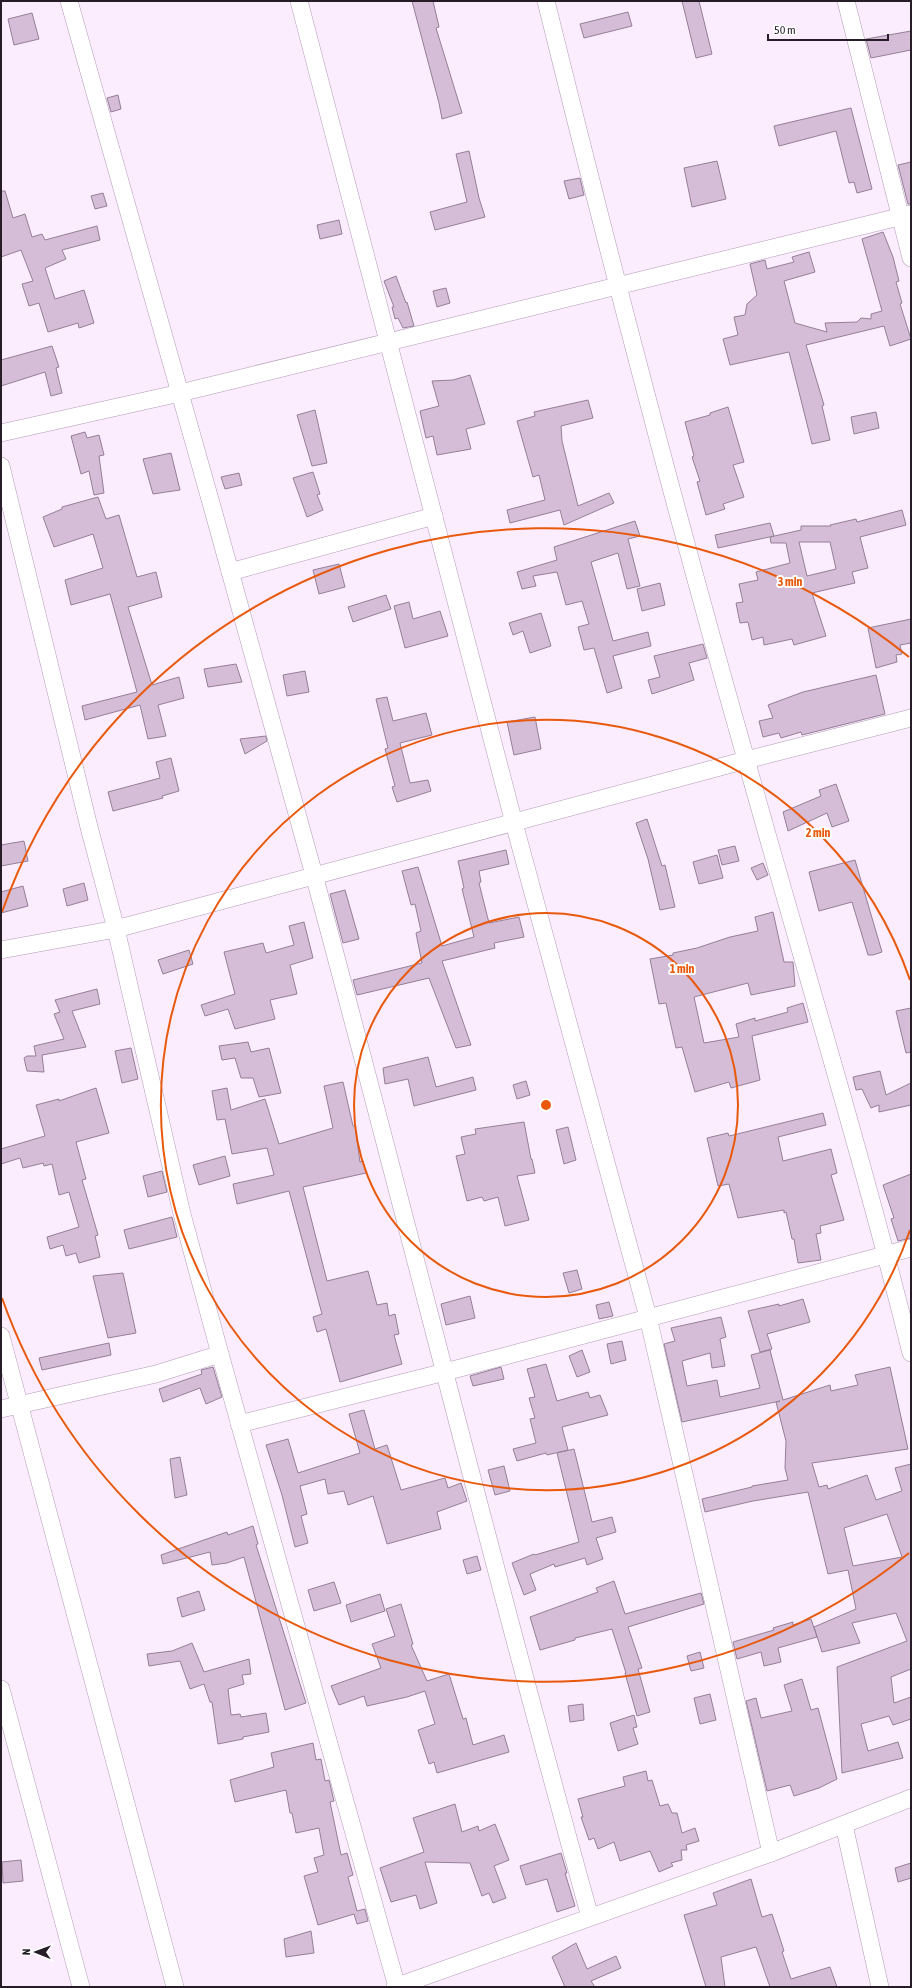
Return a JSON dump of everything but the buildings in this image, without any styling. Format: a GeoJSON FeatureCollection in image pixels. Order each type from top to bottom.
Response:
{"type":"FeatureCollection","features":[{"type":"Feature","properties":{"kind":"street"},"geometry":{"type":"LineString","coordinates":[[69,1],[180,393],[314,877],[446,1372],[534,1717],[590,1917]]}},
{"type":"Feature","properties":{"kind":"street"},"geometry":{"type":"LineString","coordinates":[[299,1],[514,823],[648,1317],[771,1853]]}},
{"type":"Feature","properties":{"kind":"street"},"geometry":{"type":"LineString","coordinates":[[546,1],[616,286],[746,760],[886,1254],[911,1353]]}},
{"type":"Feature","properties":{"kind":"street"},"geometry":{"type":"LineString","coordinates":[[846,1],[906,215],[911,258]]}},
{"type":"Feature","properties":{"kind":"street"},"geometry":{"type":"LineString","coordinates":[[1,433],[180,393],[906,215]]}},
{"type":"Feature","properties":{"kind":"street"},"geometry":{"type":"LineString","coordinates":[[1,466],[89,827],[116,929],[182,1214],[239,1424],[397,1987],[771,1853],[911,1798]]}},
{"type":"Feature","properties":{"kind":"street"},"geometry":{"type":"LineString","coordinates":[[230,572],[434,516]]}},
{"type":"Feature","properties":{"kind":"street"},"geometry":{"type":"LineString","coordinates":[[1,950],[116,929],[746,760],[911,718]]}},
{"type":"Feature","properties":{"kind":"street"},"geometry":{"type":"LineString","coordinates":[[239,1424],[446,1372],[911,1248]]}},
{"type":"Feature","properties":{"kind":"street"},"geometry":{"type":"LineString","coordinates":[[1,1336],[175,1987]]}},
{"type":"Feature","properties":{"kind":"street"},"geometry":{"type":"LineString","coordinates":[[1,1409],[156,1374],[220,1354]]}},
{"type":"Feature","properties":{"kind":"street"},"geometry":{"type":"LineString","coordinates":[[1,1689],[81,1987]]}},
{"type":"Feature","properties":{"kind":"street"},"geometry":{"type":"LineString","coordinates":[[844,1824],[880,1987]]}}]}
